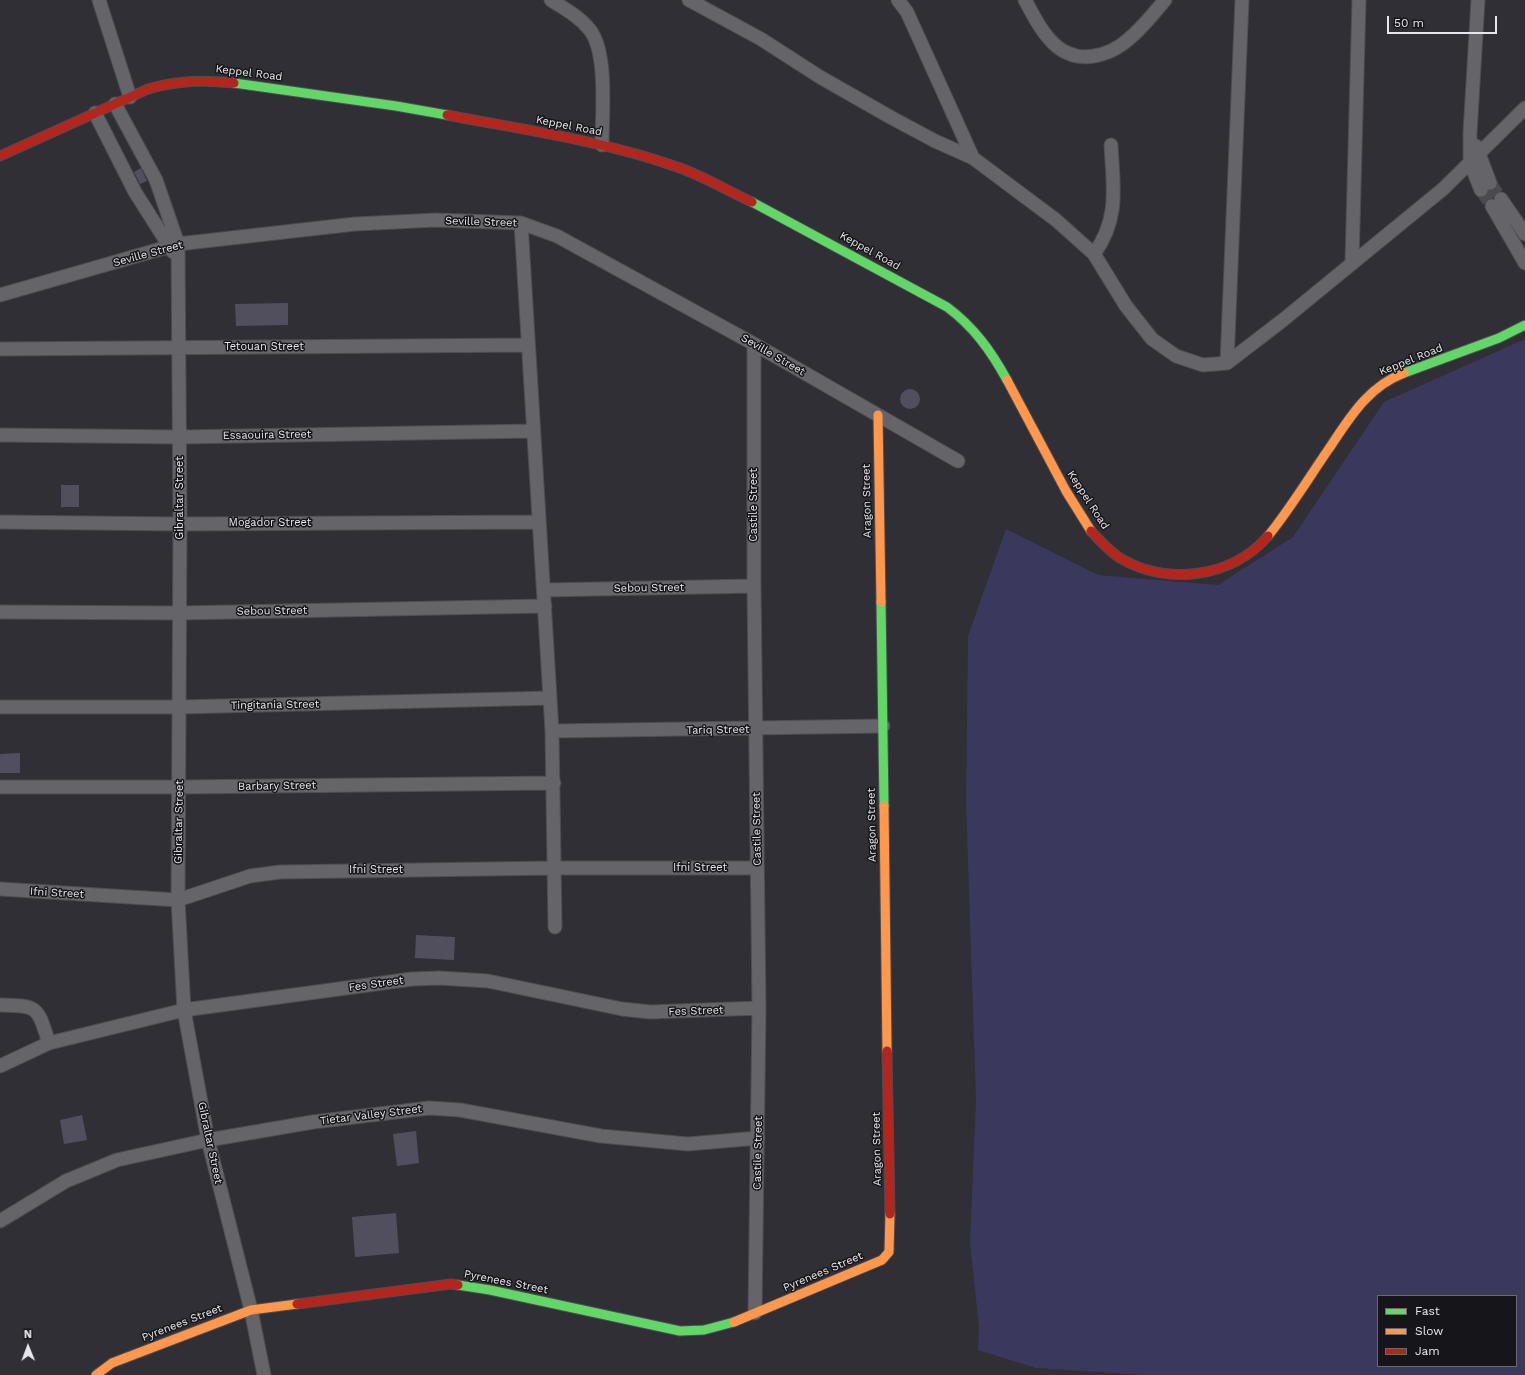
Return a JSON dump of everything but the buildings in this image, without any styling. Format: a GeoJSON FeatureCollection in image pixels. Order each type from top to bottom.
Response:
{"type":"FeatureCollection","features":[{"type":"Feature","properties":{"kind":"street"},"geometry":{"type":"LineString","coordinates":[[99,0],[130,97]]}},
{"type":"Feature","properties":{"kind":"street"},"geometry":{"type":"LineString","coordinates":[[552,0],[575,15],[591,31],[599,51],[602,72],[602,145]]}},
{"type":"Feature","properties":{"kind":"street"},"geometry":{"type":"LineString","coordinates":[[689,0],[761,40],[820,77],[892,118],[935,141],[972,158],[1056,220],[1094,254],[1126,306],[1158,344],[1176,356],[1190,362],[1213,365],[1227,363],[1283,320],[1443,189],[1525,108]]}},
{"type":"Feature","properties":{"kind":"street"},"geometry":{"type":"LineString","coordinates":[[898,0],[907,12],[972,158]]}},
{"type":"Feature","properties":{"kind":"street"},"geometry":{"type":"LineString","coordinates":[[1025,0],[1044,32],[1054,44],[1075,55],[1088,57],[1102,55],[1130,39],[1165,0]]}},
{"type":"Feature","properties":{"kind":"street"},"geometry":{"type":"LineString","coordinates":[[1227,363],[1242,0]]}},
{"type":"Feature","properties":{"kind":"street"},"geometry":{"type":"LineString","coordinates":[[1352,262],[1359,0]]}},
{"type":"Feature","properties":{"kind":"street"},"geometry":{"type":"LineString","coordinates":[[1478,0],[1470,133],[1475,158],[1486,186]]}},
{"type":"Feature","properties":{"kind":"street","name":"Keppel Road"},"geometry":{"type":"LineString","coordinates":[[0,156],[95,112],[159,85],[173,82],[205,80],[233,82],[396,106],[602,145],[659,161],[720,186],[873,266],[959,315],[977,332],[990,349],[1066,492],[1092,532],[1111,551],[1122,559],[1156,571],[1184,574],[1210,571],[1222,569],[1242,560],[1265,539],[1283,517],[1349,419],[1368,394],[1394,377],[1499,338],[1525,325]]}},
{"type":"Feature","properties":{"kind":"street"},"geometry":{"type":"LineString","coordinates":[[115,104],[156,180],[174,245]]}},
{"type":"Feature","properties":{"kind":"street"},"geometry":{"type":"LineString","coordinates":[[95,112],[135,192],[174,245]]}},
{"type":"Feature","properties":{"kind":"street"},"geometry":{"type":"LineString","coordinates":[[1094,254],[1107,234],[1112,216],[1111,145]]}},
{"type":"Feature","properties":{"kind":"street"},"geometry":{"type":"LineString","coordinates":[[1525,234],[1496,203],[1525,263]]}},
{"type":"Feature","properties":{"kind":"street","name":"Seville Street"},"geometry":{"type":"LineString","coordinates":[[0,295],[174,245],[363,223],[436,220],[521,223],[537,227],[557,236],[754,344],[958,461]]}},
{"type":"Feature","properties":{"kind":"street"},"geometry":{"type":"LineString","coordinates":[[521,223],[552,731],[554,783],[555,927]]}},
{"type":"Feature","properties":{"kind":"street","name":"Gibraltar Street"},"geometry":{"type":"LineString","coordinates":[[174,245],[178,260],[180,437],[180,787],[178,900],[184,1010],[208,1140],[251,1310],[264,1375]]}},
{"type":"Feature","properties":{"kind":"street","name":"Castile Street"},"geometry":{"type":"LineString","coordinates":[[754,344],[754,586],[759,1008],[755,1313]]}},
{"type":"Feature","properties":{"kind":"street","name":"Tetouan Street"},"geometry":{"type":"LineString","coordinates":[[0,349],[528,345]]}},
{"type":"Feature","properties":{"kind":"street","name":"Aragon Street"},"geometry":{"type":"LineString","coordinates":[[878,415],[890,1234]]}},
{"type":"Feature","properties":{"kind":"street","name":"Essaouira Street"},"geometry":{"type":"LineString","coordinates":[[0,435],[180,437],[533,432]]}},
{"type":"Feature","properties":{"kind":"street","name":"Mogador Street"},"geometry":{"type":"LineString","coordinates":[[0,522],[180,524],[539,522]]}},
{"type":"Feature","properties":{"kind":"street","name":"Sebou Street"},"geometry":{"type":"LineString","coordinates":[[544,590],[754,586]]}},
{"type":"Feature","properties":{"kind":"street","name":"Sebou Street"},"geometry":{"type":"LineString","coordinates":[[0,612],[180,613],[545,606]]}},
{"type":"Feature","properties":{"kind":"street","name":"Tingitania Street"},"geometry":{"type":"LineString","coordinates":[[0,707],[180,707],[550,698]]}},
{"type":"Feature","properties":{"kind":"street","name":"Tariq Street"},"geometry":{"type":"LineString","coordinates":[[552,731],[883,726]]}},
{"type":"Feature","properties":{"kind":"street","name":"Barbary Street"},"geometry":{"type":"LineString","coordinates":[[0,787],[180,787],[554,783]]}},
{"type":"Feature","properties":{"kind":"street","name":"Ifni Street"},"geometry":{"type":"LineString","coordinates":[[0,889],[178,900],[250,876],[280,872],[555,868],[757,868]]}},
{"type":"Feature","properties":{"kind":"street","name":"Fes Street"},"geometry":{"type":"LineString","coordinates":[[0,1066],[49,1043],[184,1010],[412,979],[475,979],[636,1011],[667,1013],[759,1008]]}},
{"type":"Feature","properties":{"kind":"street"},"geometry":{"type":"LineString","coordinates":[[0,1006],[24,1006],[36,1010],[41,1017],[49,1043]]}},
{"type":"Feature","properties":{"kind":"street","name":"Tietar Valley Street"},"geometry":{"type":"LineString","coordinates":[[0,1221],[73,1178],[117,1160],[208,1140],[313,1122],[429,1108],[460,1110],[601,1136],[688,1144],[758,1138]]}},
{"type":"Feature","properties":{"kind":"street","name":"Pyrenees Street"},"geometry":{"type":"LineString","coordinates":[[96,1375],[112,1363],[251,1310],[451,1284],[490,1290],[680,1330],[704,1330],[727,1325],[882,1260],[889,1252],[890,1234]]}},
{"type":"Feature","properties":{"kind":"shaded area"},"geometry":{"type":"Polygon","coordinates":[[[1525,339],[1525,1375],[1143,1375],[1036,1368],[978,1350],[979,1327],[970,1243],[976,1100],[966,802],[968,636],[1006,529],[1098,575],[1218,585],[1293,537],[1384,402],[1525,339]]]}},
{"type":"Feature","properties":{"kind":"tunnel"},"geometry":{"type":"LineString","coordinates":[[1490,183],[1501,199]]}},
{"type":"Feature","properties":{"kind":"tunnel"},"geometry":{"type":"LineString","coordinates":[[1481,190],[1492,206]]}},
{"type":"Feature","properties":{"kind":"traffic: fast"},"geometry":{"type":"LineString","coordinates":[[234,83],[396,106],[447,115]]}},
{"type":"Feature","properties":{"kind":"traffic: fast"},"geometry":{"type":"LineString","coordinates":[[752,202],[947,307],[974,331],[995,359],[1007,380]]}},
{"type":"Feature","properties":{"kind":"traffic: fast"},"geometry":{"type":"LineString","coordinates":[[1404,373],[1499,338],[1525,325]]}},
{"type":"Feature","properties":{"kind":"traffic: fast"},"geometry":{"type":"LineString","coordinates":[[881,602],[884,806]]}},
{"type":"Feature","properties":{"kind":"traffic: fast"},"geometry":{"type":"LineString","coordinates":[[458,1285],[490,1290],[680,1331],[704,1330],[734,1322]]}},
{"type":"Feature","properties":{"kind":"traffic: slow"},"geometry":{"type":"LineString","coordinates":[[1268,536],[1360,405],[1379,387],[1404,373]]}},
{"type":"Feature","properties":{"kind":"traffic: slow"},"geometry":{"type":"LineString","coordinates":[[1007,380],[1066,491],[1091,531]]}},
{"type":"Feature","properties":{"kind":"traffic: slow"},"geometry":{"type":"LineString","coordinates":[[878,415],[881,602]]}},
{"type":"Feature","properties":{"kind":"traffic: slow"},"geometry":{"type":"LineString","coordinates":[[884,806],[887,1051]]}},
{"type":"Feature","properties":{"kind":"traffic: slow"},"geometry":{"type":"LineString","coordinates":[[734,1322],[882,1260],[889,1252],[890,1214]]}},
{"type":"Feature","properties":{"kind":"traffic: slow"},"geometry":{"type":"LineString","coordinates":[[96,1375],[112,1363],[251,1310],[297,1304]]}},
{"type":"Feature","properties":{"kind":"traffic: jam"},"geometry":{"type":"LineString","coordinates":[[0,156],[148,89],[181,82],[212,81],[234,83]]}},
{"type":"Feature","properties":{"kind":"traffic: jam"},"geometry":{"type":"LineString","coordinates":[[447,115],[565,137],[623,150],[680,168],[752,202]]}},
{"type":"Feature","properties":{"kind":"traffic: jam"},"geometry":{"type":"LineString","coordinates":[[1091,531],[1108,549],[1120,558],[1138,567],[1158,572],[1178,574],[1198,573],[1218,569],[1236,561],[1253,550],[1268,536]]}},
{"type":"Feature","properties":{"kind":"traffic: jam"},"geometry":{"type":"LineString","coordinates":[[887,1051],[890,1214]]}},
{"type":"Feature","properties":{"kind":"traffic: jam"},"geometry":{"type":"LineString","coordinates":[[297,1304],[451,1284],[458,1285]]}}]}
